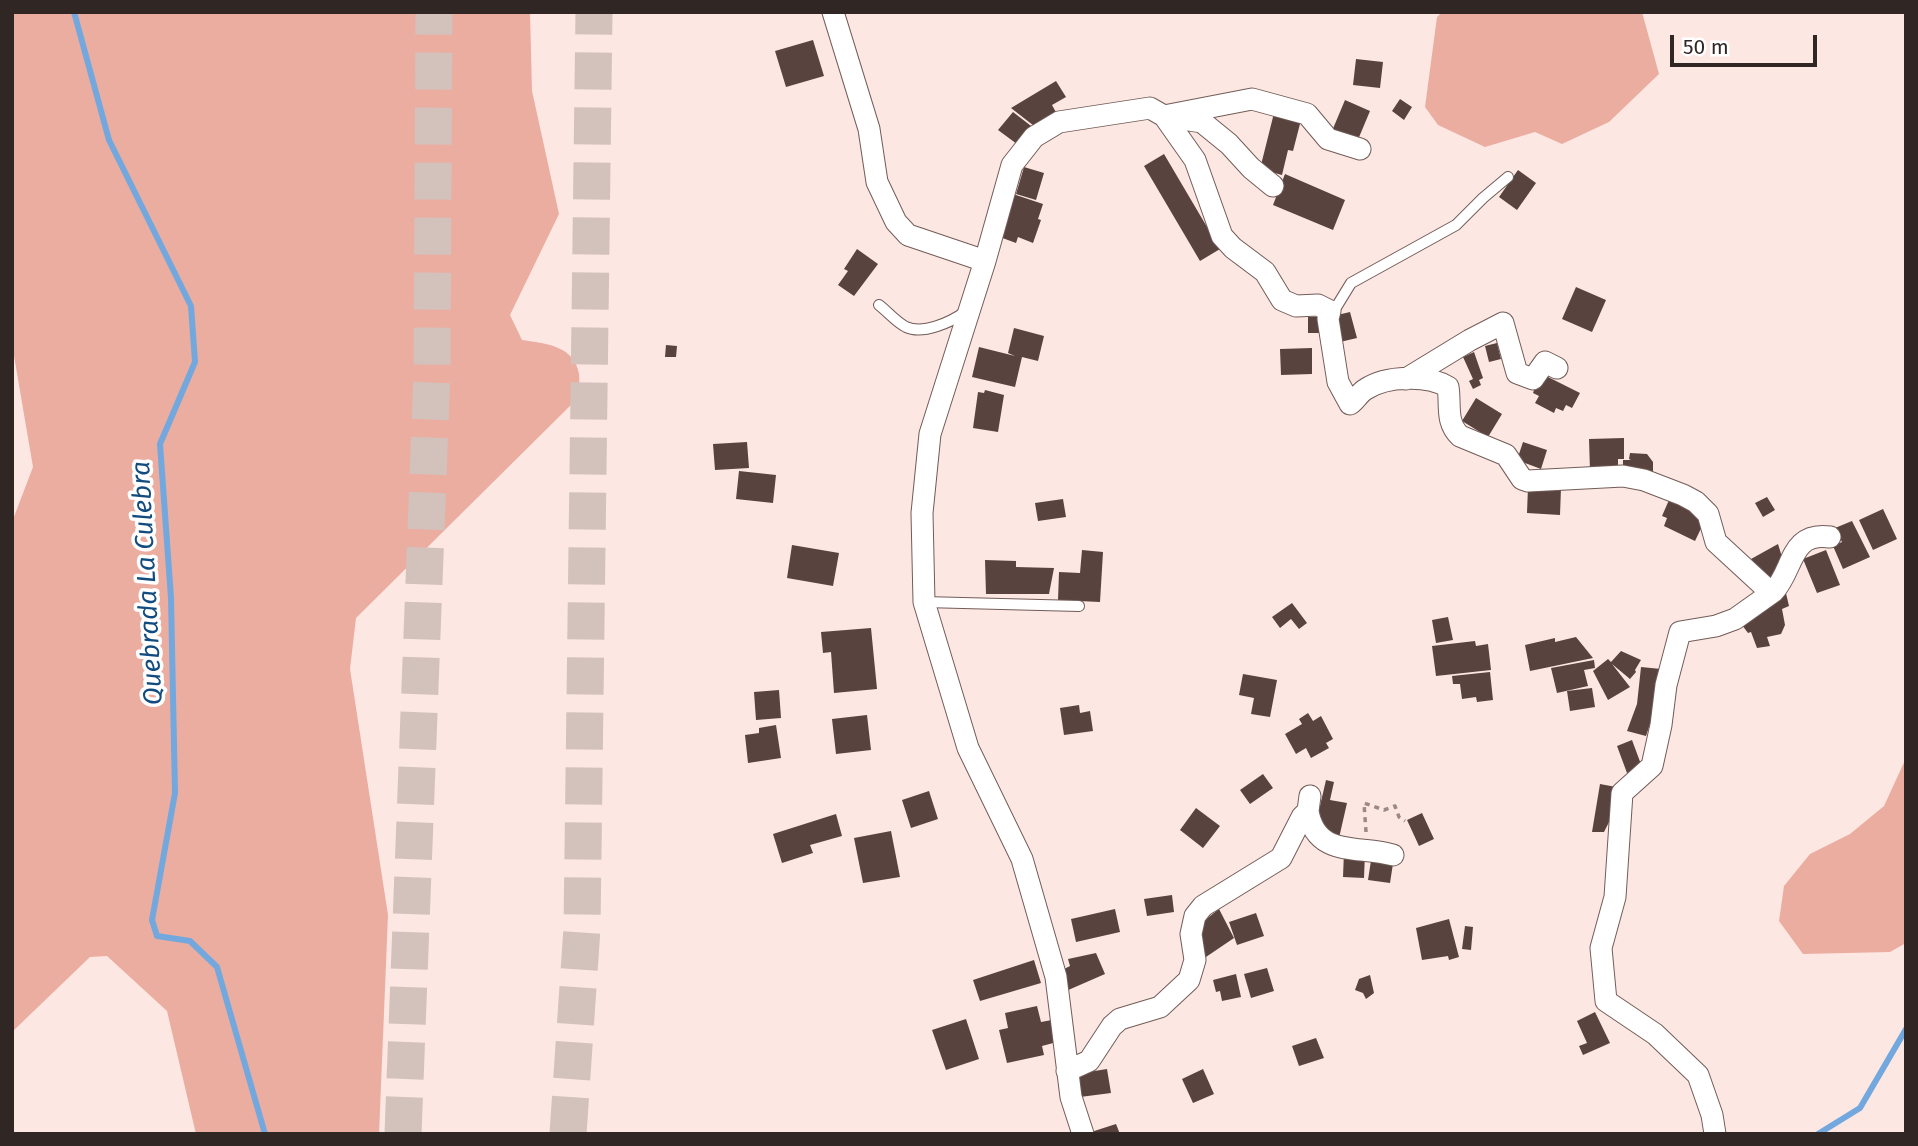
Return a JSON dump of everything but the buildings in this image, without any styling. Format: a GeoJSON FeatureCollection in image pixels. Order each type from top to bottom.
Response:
{"type":"FeatureCollection","features":[{"type":"Feature","properties":{"kind":"street"},"geometry":{"type":"LineString","coordinates":[[833,12],[869,129],[877,182],[896,222],[908,235],[985,261]]}},
{"type":"Feature","properties":{"kind":"street"},"geometry":{"type":"LineString","coordinates":[[1164,116],[1252,99],[1307,114],[1328,139],[1360,149]]}},
{"type":"Feature","properties":{"kind":"street"},"geometry":{"type":"LineString","coordinates":[[1083,1134],[1071,1097],[1056,977],[1028,877],[1022,859],[968,748],[924,602],[922,513],[930,434],[985,261],[1012,165],[1025,147],[1043,130],[1059,122],[1141,108],[1158,111],[1195,160],[1222,236],[1265,272],[1282,300],[1296,306],[1324,306],[1330,311],[1328,319],[1338,382],[1350,404],[1370,387],[1385,382],[1435,380],[1448,387],[1449,411],[1454,430],[1460,436],[1506,456],[1522,479],[1540,481],[1623,476],[1644,480],[1696,502],[1708,514],[1716,542],[1773,592]]}},
{"type":"Feature","properties":{"kind":"street"},"geometry":{"type":"LineString","coordinates":[[1164,116],[1202,122],[1273,186]]}},
{"type":"Feature","properties":{"kind":"street"},"geometry":{"type":"LineString","coordinates":[[1404,380],[1503,323],[1517,373],[1534,379],[1545,362],[1557,368]]}},
{"type":"Feature","properties":{"kind":"street"},"geometry":{"type":"LineString","coordinates":[[1715,1134],[1712,1115],[1698,1075],[1656,1034],[1606,1001],[1601,948],[1615,897],[1622,793],[1652,766],[1680,632],[1735,620],[1781,584],[1793,554],[1807,539],[1819,535],[1830,537]]}},
{"type":"Feature","properties":{"kind":"street"},"geometry":{"type":"LineString","coordinates":[[1067,1071],[1089,1061],[1112,1026],[1120,1019],[1160,1007],[1189,979],[1195,960],[1191,934],[1198,912],[1203,906],[1281,858],[1309,803],[1311,824],[1323,840],[1336,847],[1393,855]]}},
{"type":"Feature","properties":{"kind":"lane"},"geometry":{"type":"LineString","coordinates":[[1328,319],[1351,284],[1457,225],[1508,177]]}},
{"type":"Feature","properties":{"kind":"lane"},"geometry":{"type":"LineString","coordinates":[[879,304],[905,327],[920,330],[954,320],[970,308]]}},
{"type":"Feature","properties":{"kind":"lane"},"geometry":{"type":"LineString","coordinates":[[924,602],[1079,606]]}},
{"type":"Feature","properties":{"kind":"path"},"geometry":{"type":"LineString","coordinates":[[1364,849],[1364,803],[1384,810],[1395,806],[1399,817],[1405,821]]}},
{"type":"Feature","properties":{"kind":"shaded area"},"geometry":{"type":"Polygon","coordinates":[[[12,12],[530,12],[532,91],[559,214],[510,315],[522,340],[555,347],[570,355],[579,373],[578,398],[356,618],[350,669],[388,915],[379,1134],[196,1134],[167,1011],[107,956],[90,957],[12,1032],[12,522],[33,467],[12,344],[12,12]]]}},
{"type":"Feature","properties":{"kind":"shaded area"},"geometry":{"type":"Polygon","coordinates":[[[1442,12],[1642,12],[1659,74],[1609,122],[1562,144],[1535,132],[1485,147],[1438,125],[1425,107],[1437,17],[1442,12]]]}},
{"type":"Feature","properties":{"kind":"shaded area"},"geometry":{"type":"Polygon","coordinates":[[[1906,758],[1906,943],[1890,952],[1803,954],[1779,921],[1784,886],[1810,854],[1850,834],[1884,806],[1906,758]]]}},
{"type":"Feature","properties":{"kind":"waterway","name":"Quebrada La Culebra"},"geometry":{"type":"LineString","coordinates":[[74,12],[109,140],[191,306],[195,362],[160,444],[171,598],[175,793],[152,920],[157,936],[190,941],[217,967],[265,1134]]}},
{"type":"Feature","properties":{"kind":"waterway"},"geometry":{"type":"LineString","coordinates":[[1818,1134],[1860,1108],[1906,1029]]}},
{"type":"Feature","properties":{"kind":"tunnel"},"geometry":{"type":"LineString","coordinates":[[403,1134],[432,372],[434,12]]}},
{"type":"Feature","properties":{"kind":"tunnel"},"geometry":{"type":"LineString","coordinates":[[568,1134],[582,928],[594,12]]}}]}
